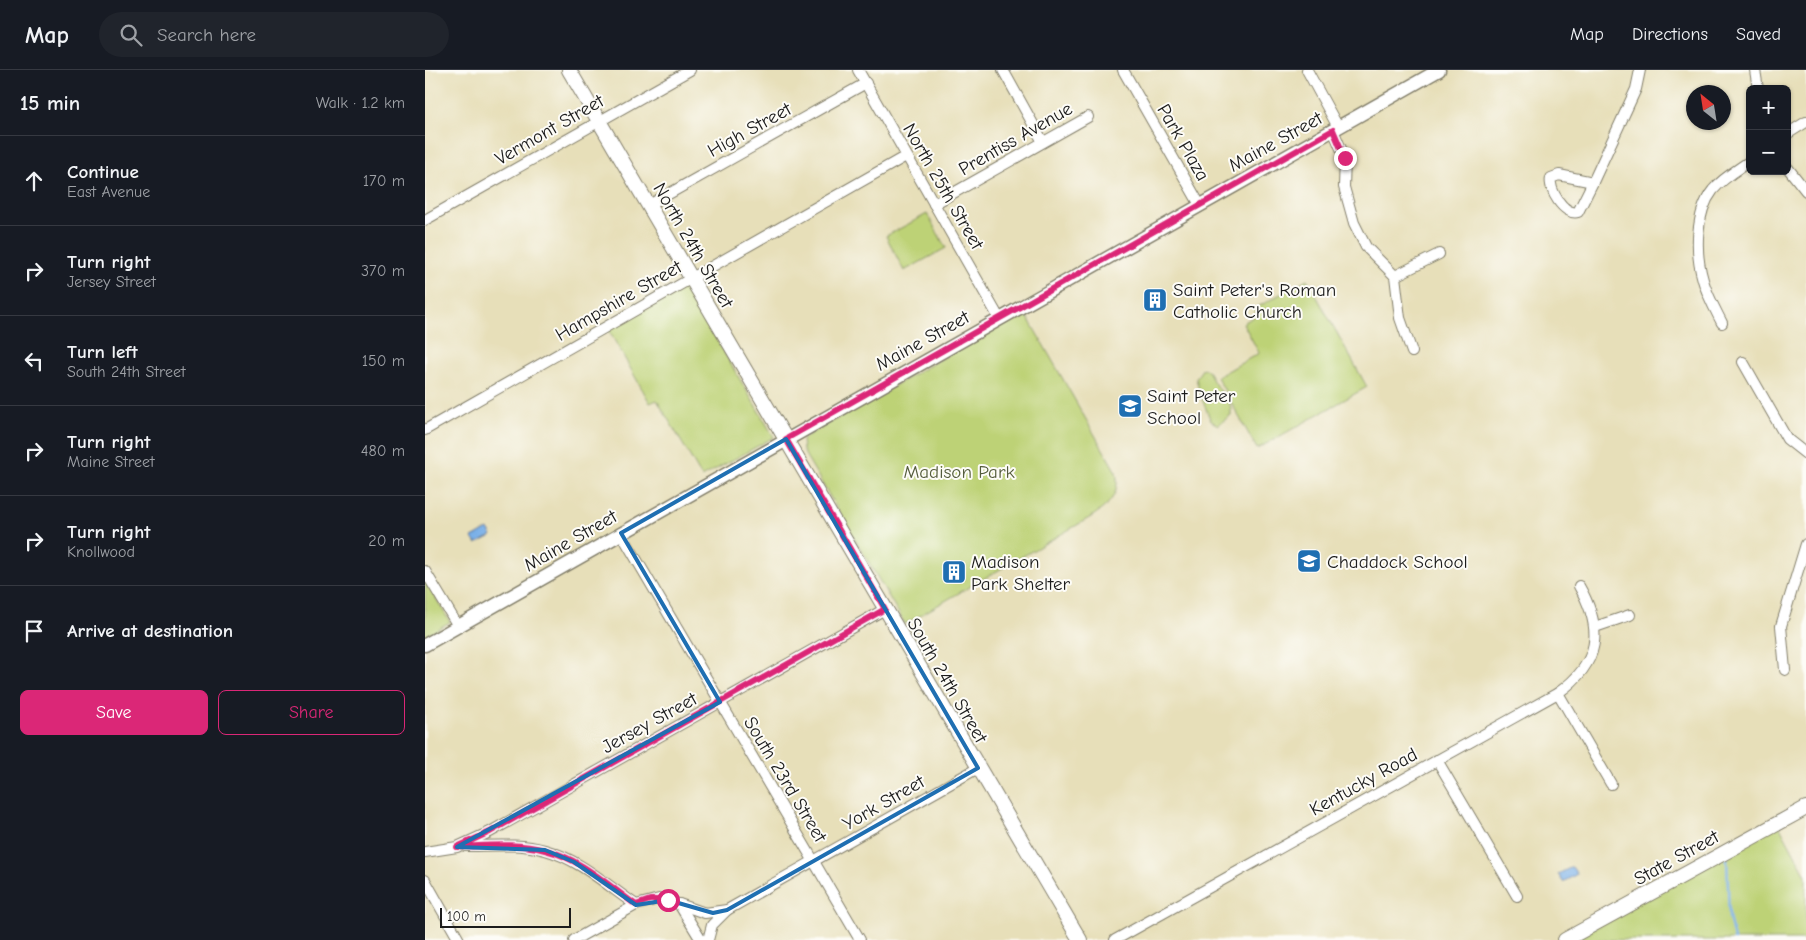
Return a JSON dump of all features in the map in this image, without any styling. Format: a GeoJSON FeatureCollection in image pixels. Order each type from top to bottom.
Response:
{"type":"FeatureCollection","features":[{"type":"Feature","properties":{"kind":"main road","name":"North 24th Street"},"geometry":{"type":"LineString","coordinates":[[569,70],[786,439]]}},
{"type":"Feature","properties":{"kind":"main road","name":"South 24th Street"},"geometry":{"type":"LineString","coordinates":[[786,439],[1080,940]]}},
{"type":"Feature","properties":{"kind":"main road","name":"State Street"},"geometry":{"type":"LineString","coordinates":[[1565,940],[1806,808]]}},
{"type":"Feature","properties":{"kind":"street","name":"Vermont Street"},"geometry":{"type":"LineString","coordinates":[[425,220],[690,70]]}},
{"type":"Feature","properties":{"kind":"street","name":"North 25th Street"},"geometry":{"type":"LineString","coordinates":[[858,70],[999,318]]}},
{"type":"Feature","properties":{"kind":"street"},"geometry":{"type":"LineString","coordinates":[[1003,70],[1043,142]]}},
{"type":"Feature","properties":{"kind":"street","name":"Park Plaza"},"geometry":{"type":"LineString","coordinates":[[1123,70],[1200,205]]}},
{"type":"Feature","properties":{"kind":"street"},"geometry":{"type":"LineString","coordinates":[[1307,70],[1343,149],[1345,158],[1344,188],[1360,237],[1372,255],[1395,276],[1400,318],[1412,352]]}},
{"type":"Feature","properties":{"kind":"street"},"geometry":{"type":"LineString","coordinates":[[1593,182],[1559,175],[1555,176],[1550,182],[1565,210],[1573,213],[1582,208],[1636,89],[1640,70]]}},
{"type":"Feature","properties":{"kind":"street"},"geometry":{"type":"LineString","coordinates":[[1755,70],[1757,85]]}},
{"type":"Feature","properties":{"kind":"street","name":"Maine Street"},"geometry":{"type":"LineString","coordinates":[[425,645],[1432,72]]}},
{"type":"Feature","properties":{"kind":"street","name":"High Street"},"geometry":{"type":"LineString","coordinates":[[649,205],[866,83]]}},
{"type":"Feature","properties":{"kind":"street","name":"Prentiss Avenue"},"geometry":{"type":"LineString","coordinates":[[934,204],[1087,117]]}},
{"type":"Feature","properties":{"kind":"street"},"geometry":{"type":"LineString","coordinates":[[1791,131],[1806,122]]}},
{"type":"Feature","properties":{"kind":"street","name":"Hampshire Street"},"geometry":{"type":"LineString","coordinates":[[425,430],[907,156]]}},
{"type":"Feature","properties":{"kind":"street"},"geometry":{"type":"LineString","coordinates":[[1722,323],[1709,296],[1700,268],[1698,247],[1701,219],[1707,198],[1714,189],[1746,164]]}},
{"type":"Feature","properties":{"kind":"street"},"geometry":{"type":"LineString","coordinates":[[1791,172],[1806,191]]}},
{"type":"Feature","properties":{"kind":"street"},"geometry":{"type":"LineString","coordinates":[[1395,276],[1439,254]]}},
{"type":"Feature","properties":{"kind":"street"},"geometry":{"type":"LineString","coordinates":[[1743,362],[1787,439],[1806,454]]}},
{"type":"Feature","properties":{"kind":"street","name":"South 23rd Street"},"geometry":{"type":"LineString","coordinates":[[621,533],[861,940]]}},
{"type":"Feature","properties":{"kind":"street"},"geometry":{"type":"LineString","coordinates":[[1785,670],[1781,626],[1806,544]]}},
{"type":"Feature","properties":{"kind":"street"},"geometry":{"type":"LineString","coordinates":[[425,571],[458,626]]}},
{"type":"Feature","properties":{"kind":"street","name":"Kentucky Road"},"geometry":{"type":"LineString","coordinates":[[1115,940],[1558,693],[1578,677],[1589,660],[1595,643],[1595,627],[1591,611],[1579,586]]}},
{"type":"Feature","properties":{"kind":"street","name":"Jersey Street"},"geometry":{"type":"LineString","coordinates":[[425,852],[457,847],[490,832],[885,609]]}},
{"type":"Feature","properties":{"kind":"street"},"geometry":{"type":"LineString","coordinates":[[1595,627],[1630,615]]}},
{"type":"Feature","properties":{"kind":"street"},"geometry":{"type":"LineString","coordinates":[[1558,693],[1611,784]]}},
{"type":"Feature","properties":{"kind":"street"},"geometry":{"type":"LineString","coordinates":[[1437,760],[1517,896]]}},
{"type":"Feature","properties":{"kind":"street","name":"York Street"},"geometry":{"type":"LineString","coordinates":[[708,940],[712,925],[727,910],[978,768]]}},
{"type":"Feature","properties":{"kind":"street"},"geometry":{"type":"LineString","coordinates":[[457,847],[509,845],[545,850],[574,862],[636,905]]}},
{"type":"Feature","properties":{"kind":"street"},"geometry":{"type":"LineString","coordinates":[[425,880],[459,940]]}},
{"type":"Feature","properties":{"kind":"street","name":"York Street"},"geometry":{"type":"LineString","coordinates":[[574,940],[636,905],[659,899],[705,913],[727,910]]}},
{"type":"Feature","properties":{"kind":"street"},"geometry":{"type":"LineString","coordinates":[[679,904],[701,940]]}},
{"type":"Feature","properties":{"kind":"highlighted area"},"geometry":{"type":"Polygon","coordinates":[[[786,439],[978,768],[727,910],[713,913],[668,900],[636,905],[574,862],[545,850],[457,847],[720,702],[621,533],[786,439]]]}},
{"type":"Feature","properties":{"kind":"green space"},"geometry":{"type":"Polygon","coordinates":[[[927,214],[946,248],[904,271],[886,236],[927,214]]]}},
{"type":"Feature","properties":{"kind":"green space"},"geometry":{"type":"Polygon","coordinates":[[[1307,279],[1367,387],[1257,449],[1217,377],[1259,353],[1243,323],[1257,315],[1254,309],[1307,279]]]}},
{"type":"Feature","properties":{"kind":"green space"},"geometry":{"type":"Polygon","coordinates":[[[684,285],[774,437],[702,477],[657,400],[650,403],[608,329],[684,285]]]}},
{"type":"Feature","properties":{"kind":"green space","name":"Madison Park"},"geometry":{"type":"Polygon","coordinates":[[[1024,311],[1116,472],[1117,487],[1115,493],[1108,504],[1091,517],[905,624],[803,451],[802,439],[1024,311]]]}},
{"type":"Feature","properties":{"kind":"green space"},"geometry":{"type":"Polygon","coordinates":[[[1203,368],[1209,373],[1230,405],[1231,415],[1218,425],[1211,421],[1200,394],[1196,378],[1203,368]]]}},
{"type":"Feature","properties":{"kind":"green space"},"geometry":{"type":"Polygon","coordinates":[[[425,580],[450,622],[425,636],[425,580]]]}},
{"type":"Feature","properties":{"kind":"green space"},"geometry":{"type":"Polygon","coordinates":[[[1778,823],[1806,875],[1806,940],[1565,940],[1778,823]]]}},
{"type":"Feature","properties":{"kind":"water"},"geometry":{"type":"Polygon","coordinates":[[[488,529],[492,536],[476,544],[472,538],[488,529]]]}},
{"type":"Feature","properties":{"kind":"water"},"geometry":{"type":"Polygon","coordinates":[[[1572,867],[1577,874],[1563,882],[1558,874],[1572,867]]]}},
{"type":"Feature","properties":{"kind":"waterway"},"geometry":{"type":"LineString","coordinates":[[1727,858],[1729,917],[1734,940]]}},
{"type":"Feature","properties":{"kind":"place","name":"Saint Peter's Roman Catholic Church"},"geometry":{"type":"Point","coordinates":[1155,300]}},
{"type":"Feature","properties":{"kind":"place","name":"Saint Peter School"},"geometry":{"type":"Point","coordinates":[1130,406]}},
{"type":"Feature","properties":{"kind":"place","name":"Chaddock School"},"geometry":{"type":"Point","coordinates":[1309,561]}},
{"type":"Feature","properties":{"kind":"place","name":"Madison Park Shelter"},"geometry":{"type":"Point","coordinates":[954,572]}},
{"type":"Feature","properties":{"kind":"route"},"geometry":{"type":"LineString","coordinates":[[668,900],[650,900],[636,905],[574,862],[559,854],[545,850],[509,845],[457,847],[490,832],[885,609],[786,439],[1333,130],[1343,149],[1345,158]]}}]}
